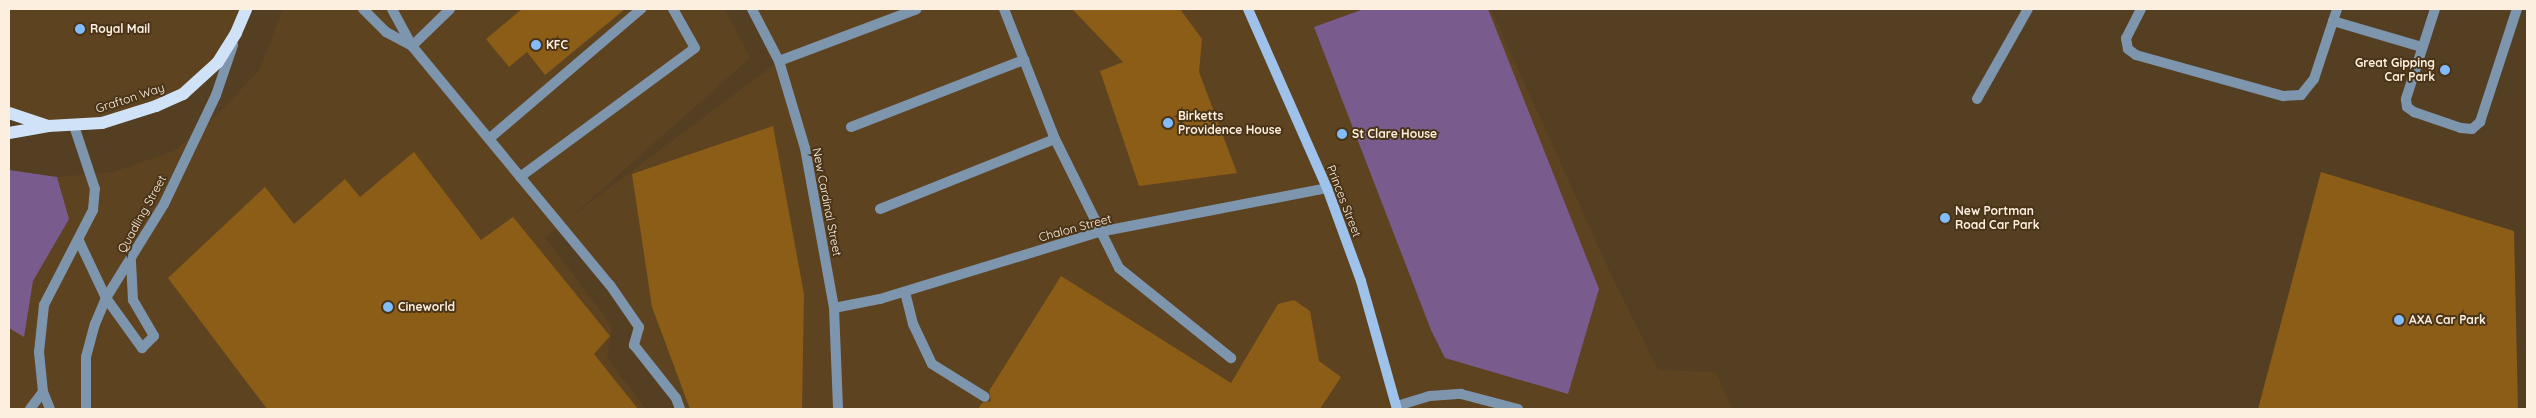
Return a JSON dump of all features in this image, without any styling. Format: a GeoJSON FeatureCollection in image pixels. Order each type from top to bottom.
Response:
{"type":"FeatureCollection","features":[{"type":"Feature","properties":{"kind":"main road","name":"Grafton Way"},"geometry":{"type":"LineString","coordinates":[[9,133],[48,126],[74,126],[125,116],[183,94],[218,62],[236,33],[246,9]]}},
{"type":"Feature","properties":{"kind":"main road","name":"Princes Street"},"geometry":{"type":"LineString","coordinates":[[1248,9],[1327,188],[1361,281],[1397,408]]}},
{"type":"Feature","properties":{"kind":"main road"},"geometry":{"type":"LineString","coordinates":[[9,113],[48,126]]}},
{"type":"Feature","properties":{"kind":"street"},"geometry":{"type":"LineString","coordinates":[[363,9],[386,32],[412,46]]}},
{"type":"Feature","properties":{"kind":"street"},"geometry":{"type":"LineString","coordinates":[[392,9],[412,46],[610,285],[639,327],[634,346],[676,398],[680,409]]}},
{"type":"Feature","properties":{"kind":"street"},"geometry":{"type":"LineString","coordinates":[[412,46],[450,9]]}},
{"type":"Feature","properties":{"kind":"street"},"geometry":{"type":"LineString","coordinates":[[490,138],[641,9]]}},
{"type":"Feature","properties":{"kind":"street"},"geometry":{"type":"LineString","coordinates":[[520,177],[695,48],[673,9]]}},
{"type":"Feature","properties":{"kind":"street","name":"New Cardinal Street"},"geometry":{"type":"LineString","coordinates":[[752,9],[779,61],[805,148],[834,308],[838,409]]}},
{"type":"Feature","properties":{"kind":"street"},"geometry":{"type":"LineString","coordinates":[[779,61],[917,9]]}},
{"type":"Feature","properties":{"kind":"street"},"geometry":{"type":"LineString","coordinates":[[1004,9],[1055,138],[1099,232],[1119,268],[1231,358]]}},
{"type":"Feature","properties":{"kind":"street"},"geometry":{"type":"LineString","coordinates":[[1977,99],[2028,9]]}},
{"type":"Feature","properties":{"kind":"street"},"geometry":{"type":"LineString","coordinates":[[2141,9],[2126,38],[2128,49],[2136,55],[2283,96],[2301,95],[2314,79],[2337,9]]}},
{"type":"Feature","properties":{"kind":"street"},"geometry":{"type":"LineString","coordinates":[[2434,9],[2406,99],[2407,107],[2414,112],[2461,128],[2472,129],[2480,122],[2517,9]]}},
{"type":"Feature","properties":{"kind":"street"},"geometry":{"type":"LineString","coordinates":[[2333,21],[2422,47]]}},
{"type":"Feature","properties":{"kind":"street","name":"Quadling Street"},"geometry":{"type":"LineString","coordinates":[[86,409],[84,386],[87,346],[106,298],[164,204],[216,95],[236,33]]}},
{"type":"Feature","properties":{"kind":"street"},"geometry":{"type":"LineString","coordinates":[[851,127],[1024,60]]}},
{"type":"Feature","properties":{"kind":"street"},"geometry":{"type":"LineString","coordinates":[[50,409],[43,392],[39,352],[44,305],[51,286],[79,241],[93,210],[95,189],[74,126]]}},
{"type":"Feature","properties":{"kind":"street"},"geometry":{"type":"LineString","coordinates":[[880,209],[1055,138]]}},
{"type":"Feature","properties":{"kind":"street","name":"Chalon Street"},"geometry":{"type":"LineString","coordinates":[[834,308],[904,292],[1099,232],[1327,188]]}},
{"type":"Feature","properties":{"kind":"street"},"geometry":{"type":"LineString","coordinates":[[79,241],[106,298],[142,348],[154,336],[133,300],[130,261]]}},
{"type":"Feature","properties":{"kind":"street"},"geometry":{"type":"LineString","coordinates":[[904,292],[925,354],[932,364],[986,397]]}},
{"type":"Feature","properties":{"kind":"street"},"geometry":{"type":"LineString","coordinates":[[30,409],[43,392]]}},
{"type":"Feature","properties":{"kind":"street"},"geometry":{"type":"LineString","coordinates":[[1397,408],[1430,396],[1461,394],[1518,409]]}},
{"type":"Feature","properties":{"kind":"shaded area"},"geometry":{"type":"Polygon","coordinates":[[[9,9],[246,9],[236,33],[183,94],[74,126],[9,113],[9,9]]]}},
{"type":"Feature","properties":{"kind":"shaded area"},"geometry":{"type":"Polygon","coordinates":[[[283,9],[725,9],[750,58],[572,216],[779,61],[752,9],[1491,9],[1608,268],[1658,370],[1716,372],[1732,409],[680,409],[634,345],[638,327],[561,225],[545,238],[612,326],[607,358],[646,409],[9,409],[9,170],[57,177],[113,172],[174,151],[221,111],[260,69],[283,9]]]}},
{"type":"Feature","properties":{"kind":"shaded area"},"geometry":{"type":"Polygon","coordinates":[[[1364,9],[1488,9],[1599,289],[1568,394],[1445,358],[1431,330],[1314,27],[1364,9]]]}},
{"type":"Feature","properties":{"kind":"shaded area"},"geometry":{"type":"Polygon","coordinates":[[[9,170],[57,177],[69,219],[33,281],[24,337],[9,328],[9,170]]]}},
{"type":"Feature","properties":{"kind":"building","name":"KFC"},"geometry":{"type":"Polygon","coordinates":[[[522,9],[625,9],[545,75],[527,52],[509,67],[486,39],[522,9]]]}},
{"type":"Feature","properties":{"kind":"building","name":"Birketts Providence House"},"geometry":{"type":"Polygon","coordinates":[[[1072,9],[1180,9],[1202,39],[1199,72],[1237,173],[1139,186],[1100,71],[1123,62],[1072,9]]]}},
{"type":"Feature","properties":{"kind":"building"},"geometry":{"type":"Polygon","coordinates":[[[773,126],[804,294],[802,409],[690,409],[652,307],[632,174],[773,126]]]}},
{"type":"Feature","properties":{"kind":"building","name":"Cineworld"},"geometry":{"type":"Polygon","coordinates":[[[414,152],[481,240],[513,217],[610,336],[594,354],[638,409],[267,409],[168,278],[265,187],[294,224],[345,179],[360,197],[414,152]]]}},
{"type":"Feature","properties":{"kind":"building","name":"AXA Car Park"},"geometry":{"type":"Polygon","coordinates":[[[2321,172],[2514,231],[2518,409],[2258,409],[2321,172]]]}},
{"type":"Feature","properties":{"kind":"building"},"geometry":{"type":"Polygon","coordinates":[[[1061,276],[1231,383],[1278,304],[1294,300],[1310,311],[1319,361],[1341,377],[1320,409],[978,409],[982,403],[991,401],[989,391],[1061,276]]]}},
{"type":"Feature","properties":{"kind":"place","name":"Royal Mail"},"geometry":{"type":"Point","coordinates":[80,29]}},
{"type":"Feature","properties":{"kind":"place","name":"KFC"},"geometry":{"type":"Point","coordinates":[536,45]}},
{"type":"Feature","properties":{"kind":"place","name":"Great Gipping Car Park"},"geometry":{"type":"Point","coordinates":[2445,70]}},
{"type":"Feature","properties":{"kind":"place","name":"Birketts Providence House"},"geometry":{"type":"Point","coordinates":[1168,123]}},
{"type":"Feature","properties":{"kind":"place","name":"St Clare House"},"geometry":{"type":"Point","coordinates":[1342,134]}},
{"type":"Feature","properties":{"kind":"place","name":"New Portman Road Car Park"},"geometry":{"type":"Point","coordinates":[1945,218]}},
{"type":"Feature","properties":{"kind":"place","name":"Cineworld"},"geometry":{"type":"Point","coordinates":[388,307]}},
{"type":"Feature","properties":{"kind":"place","name":"AXA Car Park"},"geometry":{"type":"Point","coordinates":[2399,320]}}]}
